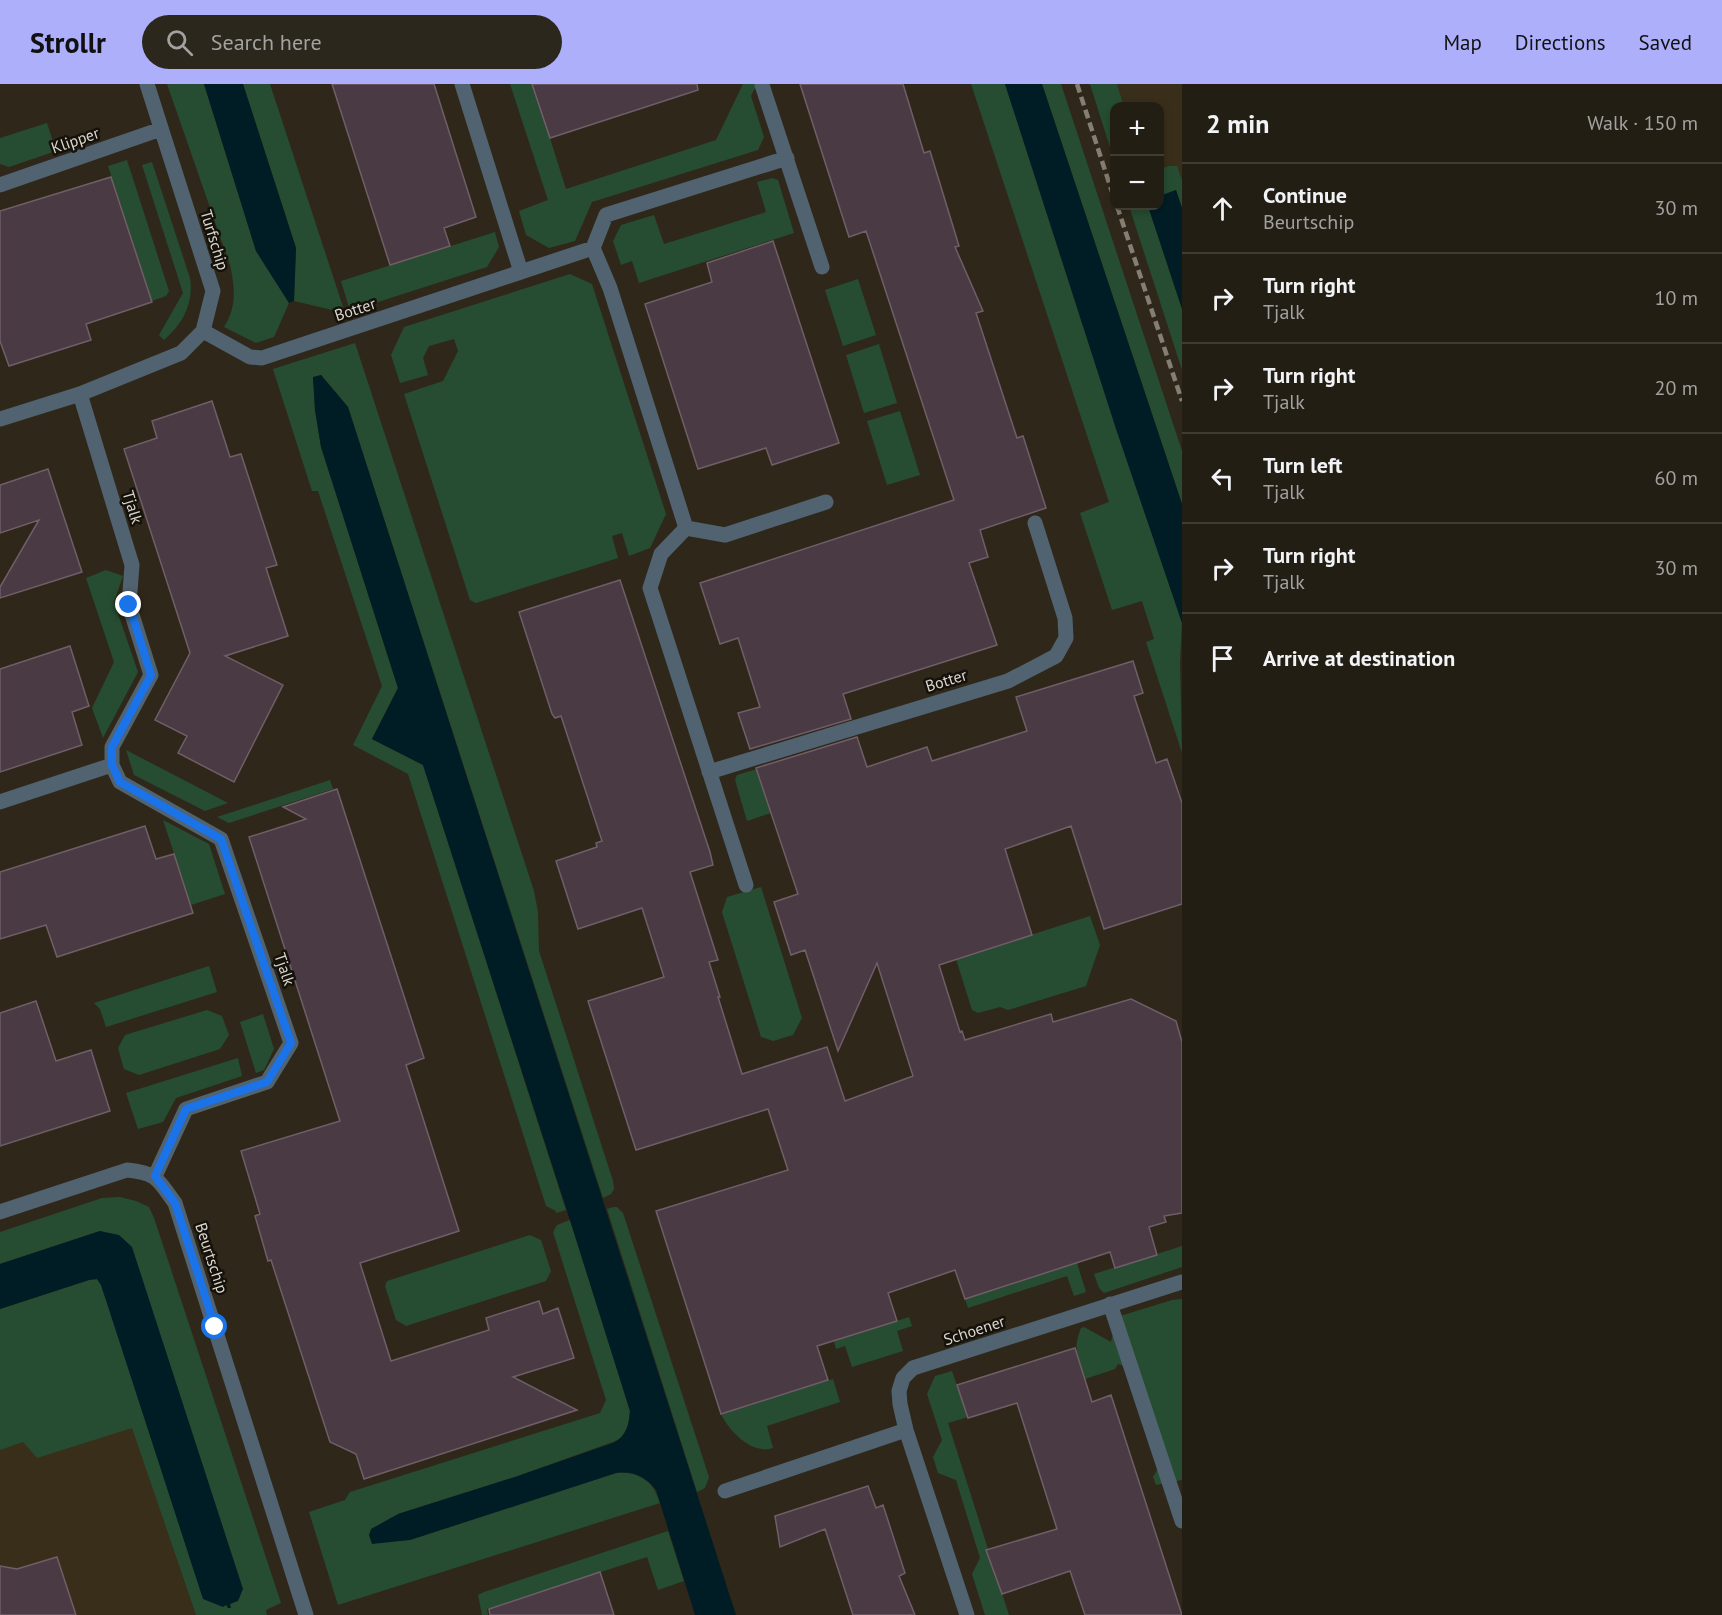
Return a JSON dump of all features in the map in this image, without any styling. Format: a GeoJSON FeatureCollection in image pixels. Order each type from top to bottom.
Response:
{"type":"FeatureCollection","features":[{"type":"Feature","properties":{"kind":"street","name":"Turfschip"},"geometry":{"type":"LineString","coordinates":[[147,84],[213,291],[203,331]]}},
{"type":"Feature","properties":{"kind":"street"},"geometry":{"type":"LineString","coordinates":[[462,84],[521,272]]}},
{"type":"Feature","properties":{"kind":"street"},"geometry":{"type":"LineString","coordinates":[[762,85],[822,267]]}},
{"type":"Feature","properties":{"kind":"street","name":"Klipper"},"geometry":{"type":"LineString","coordinates":[[0,185],[161,129]]}},
{"type":"Feature","properties":{"kind":"street"},"geometry":{"type":"LineString","coordinates":[[686,528],[610,288],[593,248],[606,215],[786,158]]}},
{"type":"Feature","properties":{"kind":"street","name":"Botter"},"geometry":{"type":"LineString","coordinates":[[203,331],[250,357],[262,358],[593,248]]}},
{"type":"Feature","properties":{"kind":"street"},"geometry":{"type":"LineString","coordinates":[[0,419],[80,394],[181,353],[203,331]]}},
{"type":"Feature","properties":{"kind":"street","name":"Tjalk"},"geometry":{"type":"LineString","coordinates":[[80,394],[132,565],[129,605],[151,675],[112,747],[112,765],[120,782],[221,839],[291,1043],[267,1082],[186,1109],[155,1176]]}},
{"type":"Feature","properties":{"kind":"street"},"geometry":{"type":"LineString","coordinates":[[686,528],[725,535],[826,502]]}},
{"type":"Feature","properties":{"kind":"street","name":"Botter"},"geometry":{"type":"LineString","coordinates":[[709,772],[1008,681],[1056,656],[1066,638],[1065,618],[1035,523]]}},
{"type":"Feature","properties":{"kind":"street"},"geometry":{"type":"LineString","coordinates":[[686,528],[661,554],[650,588],[746,885]]}},
{"type":"Feature","properties":{"kind":"street"},"geometry":{"type":"LineString","coordinates":[[0,802],[112,765]]}},
{"type":"Feature","properties":{"kind":"street"},"geometry":{"type":"LineString","coordinates":[[0,1212],[128,1170],[155,1176]]}},
{"type":"Feature","properties":{"kind":"street","name":"Beurtschip"},"geometry":{"type":"LineString","coordinates":[[155,1176],[175,1203],[306,1615]]}},
{"type":"Feature","properties":{"kind":"street","name":"Schoener"},"geometry":{"type":"LineString","coordinates":[[966,1615],[906,1430],[899,1391],[903,1378],[913,1368],[1182,1282]]}},
{"type":"Feature","properties":{"kind":"street"},"geometry":{"type":"LineString","coordinates":[[1110,1304],[1182,1521]]}},
{"type":"Feature","properties":{"kind":"street"},"geometry":{"type":"LineString","coordinates":[[725,1491],[906,1430]]}},
{"type":"Feature","properties":{"kind":"shaded area"},"geometry":{"type":"Polygon","coordinates":[[[1117,84],[1182,84],[1182,208],[1176,190],[1164,194],[1164,102],[1123,102],[1117,84]]]}},
{"type":"Feature","properties":{"kind":"shaded area"},"geometry":{"type":"Polygon","coordinates":[[[96,1320],[196,1615],[0,1615],[0,1353],[96,1320]]]}},
{"type":"Feature","properties":{"kind":"green space"},"geometry":{"type":"Polygon","coordinates":[[[167,84],[204,84],[256,251],[289,303],[274,337],[256,343],[224,327],[231,312],[234,297],[230,265],[167,84]]]}},
{"type":"Feature","properties":{"kind":"green space"},"geometry":{"type":"Polygon","coordinates":[[[243,84],[270,84],[345,313],[294,301],[296,248],[243,84]]]}},
{"type":"Feature","properties":{"kind":"green space"},"geometry":{"type":"Polygon","coordinates":[[[510,84],[533,84],[566,189],[716,140],[743,84],[757,84],[751,96],[764,137],[758,150],[592,202],[575,241],[549,248],[526,235],[519,211],[548,200],[510,84]]]}},
{"type":"Feature","properties":{"kind":"green space"},"geometry":{"type":"Polygon","coordinates":[[[971,84],[1005,84],[1182,623],[1180,663],[1182,753],[1146,642],[1154,639],[1142,601],[1112,610],[1080,513],[1109,502],[971,84]]]}},
{"type":"Feature","properties":{"kind":"green space"},"geometry":{"type":"Polygon","coordinates":[[[1042,84],[1061,84],[1182,451],[1182,504],[1042,84]]]}},
{"type":"Feature","properties":{"kind":"green space"},"geometry":{"type":"Polygon","coordinates":[[[1090,84],[1117,84],[1123,102],[1110,102],[1110,147],[1090,84]]]}},
{"type":"Feature","properties":{"kind":"green space"},"geometry":{"type":"Polygon","coordinates":[[[47,123],[56,151],[9,167],[0,164],[0,138],[47,123]]]}},
{"type":"Feature","properties":{"kind":"green space"},"geometry":{"type":"Polygon","coordinates":[[[127,160],[169,291],[166,296],[152,301],[108,166],[127,160]]]}},
{"type":"Feature","properties":{"kind":"green space"},"geometry":{"type":"Polygon","coordinates":[[[152,162],[191,287],[189,304],[182,320],[164,340],[159,335],[183,293],[142,165],[152,162]]]}},
{"type":"Feature","properties":{"kind":"green space"},"geometry":{"type":"Polygon","coordinates":[[[1177,166],[1182,180],[1182,208],[1176,190],[1164,194],[1164,168],[1177,166]]]}},
{"type":"Feature","properties":{"kind":"green space"},"geometry":{"type":"Polygon","coordinates":[[[772,178],[778,180],[794,233],[639,283],[632,261],[621,265],[613,241],[621,225],[654,215],[664,244],[766,212],[757,182],[772,178]]]}},
{"type":"Feature","properties":{"kind":"green space"},"geometry":{"type":"Polygon","coordinates":[[[1130,210],[1149,210],[1182,309],[1182,370],[1130,210]]]}},
{"type":"Feature","properties":{"kind":"green space"},"geometry":{"type":"Polygon","coordinates":[[[495,232],[499,247],[487,267],[350,311],[341,281],[495,232]]]}},
{"type":"Feature","properties":{"kind":"green space"},"geometry":{"type":"Polygon","coordinates":[[[570,274],[592,284],[666,514],[650,548],[629,556],[622,533],[612,536],[618,558],[476,603],[470,600],[404,394],[443,381],[458,351],[454,339],[429,346],[423,358],[428,375],[400,383],[391,355],[404,327],[570,274]]]}},
{"type":"Feature","properties":{"kind":"green space"},"geometry":{"type":"Polygon","coordinates":[[[858,279],[876,335],[843,346],[825,290],[858,279]]]}},
{"type":"Feature","properties":{"kind":"green space"},"geometry":{"type":"Polygon","coordinates":[[[355,343],[534,891],[538,912],[539,951],[613,1181],[614,1189],[611,1194],[603,1198],[348,407],[321,375],[313,378],[321,447],[398,688],[372,739],[423,765],[566,1210],[556,1213],[546,1206],[408,774],[353,745],[382,686],[318,491],[312,491],[273,369],[355,343]]]}},
{"type":"Feature","properties":{"kind":"green space"},"geometry":{"type":"Polygon","coordinates":[[[879,344],[897,403],[864,413],[846,355],[879,344]]]}},
{"type":"Feature","properties":{"kind":"green space"},"geometry":{"type":"Polygon","coordinates":[[[900,411],[920,475],[887,485],[867,421],[900,411]]]}},
{"type":"Feature","properties":{"kind":"green space"},"geometry":{"type":"Polygon","coordinates":[[[106,570],[123,576],[114,602],[138,672],[103,738],[92,708],[114,662],[86,578],[106,570]]]}},
{"type":"Feature","properties":{"kind":"green space"},"geometry":{"type":"Polygon","coordinates":[[[126,750],[228,803],[205,811],[134,775],[126,750]]]}},
{"type":"Feature","properties":{"kind":"green space"},"geometry":{"type":"Polygon","coordinates":[[[757,769],[771,813],[747,821],[735,780],[737,775],[757,769]]]}},
{"type":"Feature","properties":{"kind":"green space"},"geometry":{"type":"Polygon","coordinates":[[[330,780],[333,789],[229,823],[217,817],[330,780]]]}},
{"type":"Feature","properties":{"kind":"green space"},"geometry":{"type":"Polygon","coordinates":[[[163,820],[209,844],[225,894],[191,905],[163,820]]]}},
{"type":"Feature","properties":{"kind":"green space"},"geometry":{"type":"Polygon","coordinates":[[[761,887],[802,1018],[793,1035],[773,1041],[761,1037],[722,912],[727,897],[761,887]]]}},
{"type":"Feature","properties":{"kind":"green space"},"geometry":{"type":"Polygon","coordinates":[[[1090,916],[1100,945],[1086,986],[1008,1010],[1000,1007],[978,1013],[972,1010],[956,959],[1090,916]]]}},
{"type":"Feature","properties":{"kind":"green space"},"geometry":{"type":"Polygon","coordinates":[[[209,966],[217,992],[106,1027],[100,1009],[94,1003],[209,966]]]}},
{"type":"Feature","properties":{"kind":"green space"},"geometry":{"type":"Polygon","coordinates":[[[207,1010],[222,1016],[229,1035],[220,1049],[139,1075],[124,1069],[118,1048],[125,1035],[207,1010]]]}},
{"type":"Feature","properties":{"kind":"green space"},"geometry":{"type":"Polygon","coordinates":[[[263,1014],[274,1049],[264,1070],[256,1073],[240,1022],[263,1014]]]}},
{"type":"Feature","properties":{"kind":"green space"},"geometry":{"type":"Polygon","coordinates":[[[238,1058],[242,1076],[176,1098],[163,1122],[138,1129],[126,1093],[238,1058]]]}},
{"type":"Feature","properties":{"kind":"green space"},"geometry":{"type":"Polygon","coordinates":[[[120,1197],[149,1207],[154,1218],[281,1603],[266,1610],[267,1615],[196,1615],[132,1428],[37,1458],[23,1442],[0,1450],[0,1309],[97,1279],[111,1314],[203,1598],[100,1231],[0,1264],[0,1232],[102,1198],[120,1197]]]}},
{"type":"Feature","properties":{"kind":"green space"},"geometry":{"type":"Polygon","coordinates":[[[614,1207],[623,1213],[709,1477],[705,1488],[697,1492],[607,1209],[614,1207]]]}},
{"type":"Feature","properties":{"kind":"green space"},"geometry":{"type":"Polygon","coordinates":[[[570,1220],[630,1411],[628,1426],[621,1439],[515,1477],[398,1514],[410,1540],[616,1473],[632,1474],[645,1479],[654,1489],[660,1503],[338,1605],[309,1512],[345,1500],[350,1492],[600,1413],[606,1400],[553,1232],[557,1225],[570,1220]]]}},
{"type":"Feature","properties":{"kind":"green space"},"geometry":{"type":"Polygon","coordinates":[[[530,1235],[541,1240],[551,1271],[546,1281],[406,1326],[396,1320],[385,1286],[387,1281],[530,1235]]]}},
{"type":"Feature","properties":{"kind":"green space"},"geometry":{"type":"Polygon","coordinates":[[[1182,1246],[1182,1267],[1104,1293],[1099,1288],[1094,1274],[1182,1246]]]}},
{"type":"Feature","properties":{"kind":"green space"},"geometry":{"type":"Polygon","coordinates":[[[1077,1263],[1086,1292],[1074,1296],[1067,1276],[968,1308],[965,1299],[1077,1263]]]}},
{"type":"Feature","properties":{"kind":"green space"},"geometry":{"type":"Polygon","coordinates":[[[1182,1299],[1182,1480],[1156,1485],[1153,1477],[1161,1463],[1131,1369],[1118,1364],[1115,1369],[1085,1379],[1076,1348],[1081,1328],[1084,1327],[1111,1342],[1117,1317],[1182,1299]]]}},
{"type":"Feature","properties":{"kind":"green space"},"geometry":{"type":"Polygon","coordinates":[[[909,1317],[912,1326],[897,1331],[903,1351],[852,1367],[845,1346],[836,1349],[834,1341],[909,1317]]]}},
{"type":"Feature","properties":{"kind":"green space"},"geometry":{"type":"Polygon","coordinates":[[[952,1371],[968,1417],[948,1423],[1009,1615],[985,1615],[972,1574],[980,1558],[956,1480],[938,1473],[933,1457],[942,1440],[927,1394],[935,1376],[952,1371]]]}},
{"type":"Feature","properties":{"kind":"green space"},"geometry":{"type":"Polygon","coordinates":[[[833,1379],[840,1402],[767,1426],[773,1448],[757,1448],[749,1445],[735,1434],[721,1414],[833,1379]]]}},
{"type":"Feature","properties":{"kind":"green space"},"geometry":{"type":"Polygon","coordinates":[[[668,1531],[684,1581],[658,1590],[647,1557],[487,1609],[488,1615],[482,1615],[478,1595],[484,1592],[668,1531]]]}},
{"type":"Feature","properties":{"kind":"water"},"geometry":{"type":"Polygon","coordinates":[[[204,84],[243,84],[296,248],[294,301],[289,303],[256,251],[204,84]]]}},
{"type":"Feature","properties":{"kind":"water"},"geometry":{"type":"Polygon","coordinates":[[[1005,84],[1042,84],[1182,504],[1182,623],[1116,429],[1005,84]]]}},
{"type":"Feature","properties":{"kind":"water"},"geometry":{"type":"Polygon","coordinates":[[[1176,190],[1182,208],[1182,309],[1149,210],[1164,210],[1164,194],[1176,190]]]}},
{"type":"Feature","properties":{"kind":"water"},"geometry":{"type":"Polygon","coordinates":[[[321,375],[348,407],[736,1615],[695,1615],[656,1490],[643,1478],[634,1474],[616,1473],[410,1540],[372,1544],[369,1535],[371,1529],[398,1514],[613,1443],[626,1430],[630,1411],[423,765],[372,739],[398,688],[321,447],[313,377],[321,375]]]}},
{"type":"Feature","properties":{"kind":"water"},"geometry":{"type":"Polygon","coordinates":[[[100,1231],[119,1235],[132,1247],[243,1589],[238,1601],[230,1604],[231,1608],[203,1599],[101,1285],[97,1279],[0,1309],[0,1264],[100,1231]]]}},
{"type":"Feature","properties":{"kind":"building"},"geometry":{"type":"Polygon","coordinates":[[[332,84],[434,84],[476,217],[444,228],[450,246],[390,265],[332,84]]]}},
{"type":"Feature","properties":{"kind":"building"},"geometry":{"type":"Polygon","coordinates":[[[532,84],[697,84],[698,90],[550,138],[532,84]]]}},
{"type":"Feature","properties":{"kind":"building"},"geometry":{"type":"Polygon","coordinates":[[[800,84],[903,84],[924,153],[930,151],[959,246],[955,247],[983,311],[976,313],[1017,438],[1023,436],[1046,508],[980,530],[988,557],[969,563],[997,645],[843,694],[851,719],[750,749],[738,713],[760,707],[738,638],[720,644],[700,583],[954,500],[866,231],[849,237],[800,84]]]}},
{"type":"Feature","properties":{"kind":"building"},"geometry":{"type":"Polygon","coordinates":[[[111,177],[152,302],[86,324],[91,340],[9,366],[0,341],[0,211],[111,177]]]}},
{"type":"Feature","properties":{"kind":"building"},"geometry":{"type":"Polygon","coordinates":[[[773,241],[839,443],[772,465],[766,448],[698,469],[645,304],[712,282],[707,263],[773,241]]]}},
{"type":"Feature","properties":{"kind":"building"},"geometry":{"type":"Polygon","coordinates":[[[212,401],[230,457],[241,454],[277,565],[266,568],[288,636],[225,656],[283,685],[234,782],[178,753],[187,736],[155,720],[190,653],[124,449],[157,438],[152,421],[212,401]]]}},
{"type":"Feature","properties":{"kind":"building"},"geometry":{"type":"Polygon","coordinates":[[[48,469],[82,572],[0,598],[0,587],[39,520],[0,533],[0,485],[48,469]]]}},
{"type":"Feature","properties":{"kind":"building"},"geometry":{"type":"Polygon","coordinates":[[[620,580],[710,852],[713,865],[690,872],[718,960],[709,962],[742,1074],[827,1047],[845,1101],[913,1076],[877,963],[838,1051],[805,950],[791,955],[774,902],[798,894],[756,768],[857,737],[867,767],[927,747],[932,761],[1027,731],[1016,697],[1133,661],[1143,693],[1134,696],[1156,763],[1167,759],[1182,803],[1182,904],[1104,929],[1071,826],[1005,849],[1032,935],[939,965],[960,1032],[962,1031],[965,1040],[1051,1014],[1053,1022],[1131,999],[1176,1021],[1182,1042],[1182,1213],[1164,1216],[1166,1222],[1149,1227],[1157,1255],[1115,1268],[1110,1252],[965,1299],[955,1270],[888,1293],[897,1321],[817,1346],[828,1380],[721,1414],[656,1211],[788,1170],[768,1109],[636,1150],[588,1001],[664,977],[642,908],[578,929],[556,861],[597,847],[596,843],[602,841],[561,716],[555,718],[552,714],[519,612],[620,580]]]}},
{"type":"Feature","properties":{"kind":"building"},"geometry":{"type":"Polygon","coordinates":[[[70,646],[89,706],[72,712],[82,745],[0,772],[0,669],[70,646]]]}},
{"type":"Feature","properties":{"kind":"building"},"geometry":{"type":"Polygon","coordinates":[[[337,789],[424,1058],[406,1065],[459,1231],[360,1263],[391,1361],[489,1330],[486,1318],[539,1301],[543,1314],[558,1308],[574,1358],[513,1377],[577,1410],[364,1479],[356,1454],[330,1442],[271,1260],[268,1261],[255,1216],[260,1214],[241,1151],[340,1121],[249,837],[306,819],[283,807],[337,789]]]}},
{"type":"Feature","properties":{"kind":"building"},"geometry":{"type":"Polygon","coordinates":[[[145,826],[156,859],[174,854],[193,913],[57,957],[46,925],[0,939],[0,872],[145,826]]]}},
{"type":"Feature","properties":{"kind":"building"},"geometry":{"type":"Polygon","coordinates":[[[36,1001],[56,1061],[91,1050],[110,1111],[0,1146],[0,1013],[36,1001]]]}},
{"type":"Feature","properties":{"kind":"building"},"geometry":{"type":"Polygon","coordinates":[[[1075,1348],[1092,1402],[1111,1395],[1182,1615],[1085,1615],[1070,1571],[1002,1594],[986,1550],[1057,1529],[1017,1403],[968,1418],[957,1385],[1075,1348]]]}},
{"type":"Feature","properties":{"kind":"building"},"geometry":{"type":"Polygon","coordinates":[[[868,1486],[876,1508],[883,1505],[905,1573],[899,1576],[915,1615],[853,1615],[825,1529],[780,1547],[775,1516],[868,1486]]]}},
{"type":"Feature","properties":{"kind":"building"},"geometry":{"type":"Polygon","coordinates":[[[57,1557],[76,1615],[0,1615],[0,1566],[17,1569],[57,1557]]]}},
{"type":"Feature","properties":{"kind":"building"},"geometry":{"type":"Polygon","coordinates":[[[600,1572],[614,1615],[490,1615],[489,1609],[600,1572]]]}},
{"type":"Feature","properties":{"kind":"railway"},"geometry":{"type":"LineString","coordinates":[[1077,84],[1110,186]]}},
{"type":"Feature","properties":{"kind":"railway"},"geometry":{"type":"LineString","coordinates":[[1118,210],[1182,401]]}},
{"type":"Feature","properties":{"kind":"route"},"geometry":{"type":"LineString","coordinates":[[129,605],[151,675],[112,747],[112,765],[120,782],[221,839],[291,1043],[267,1082],[186,1109],[155,1176],[175,1203],[215,1327]]}}]}
